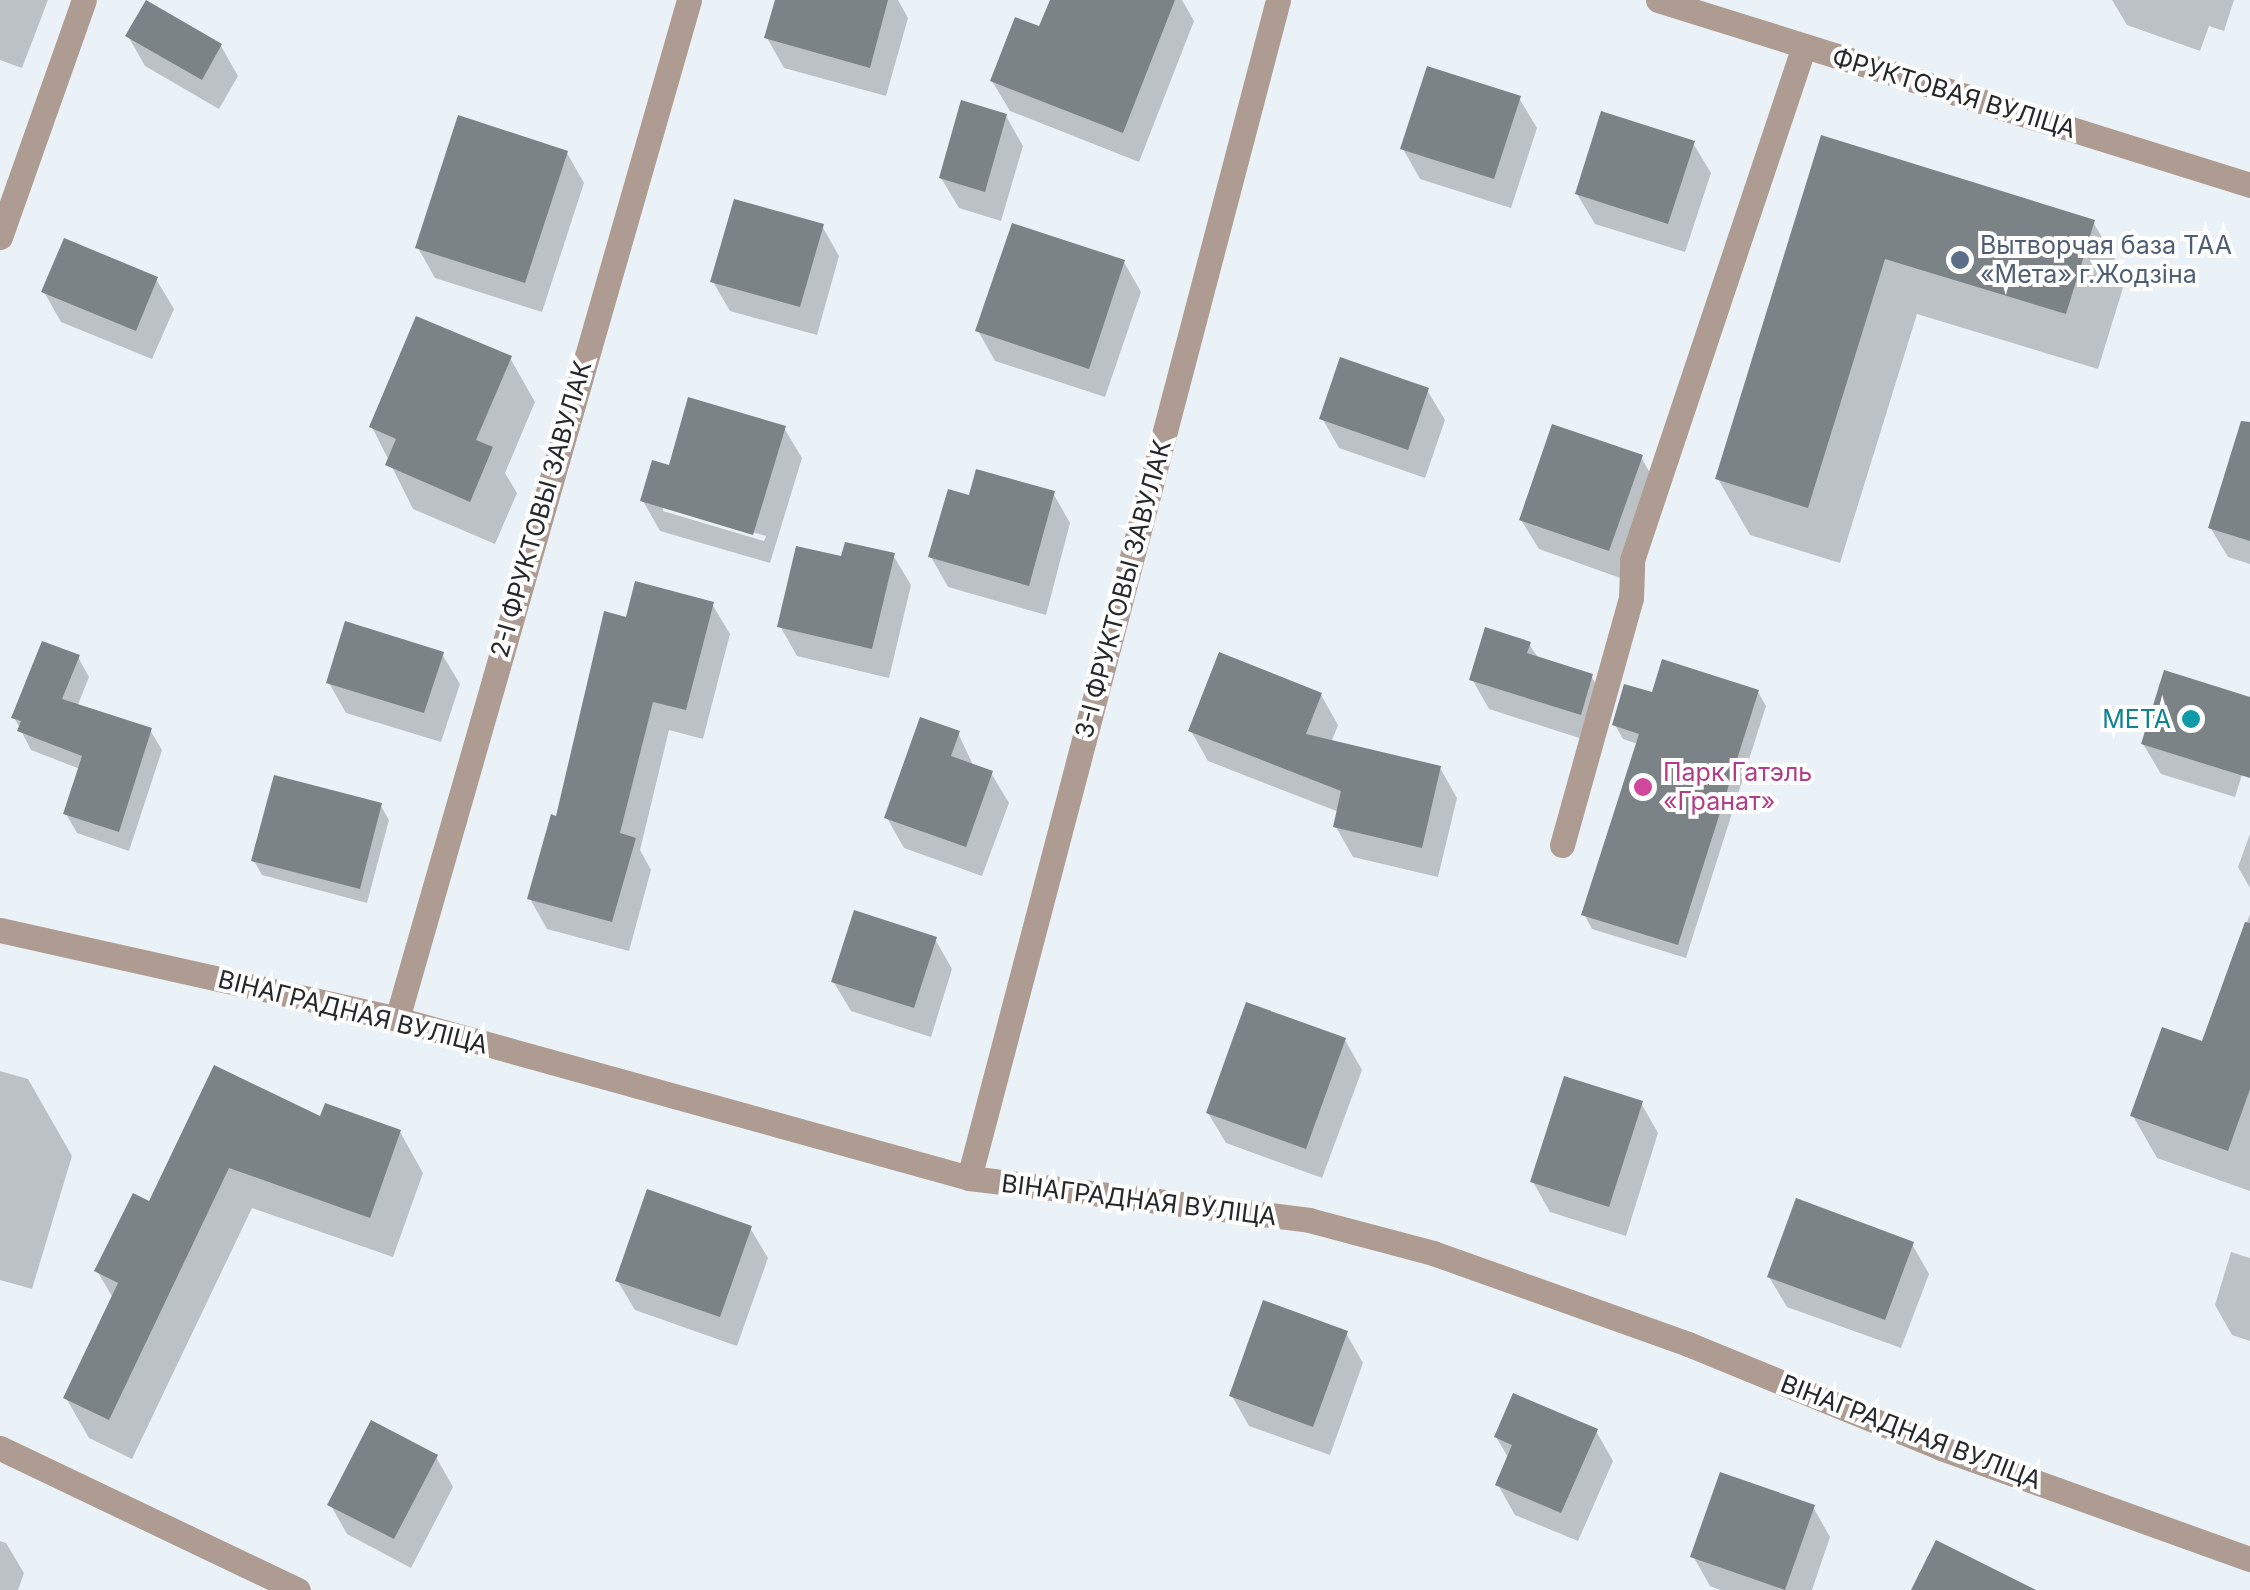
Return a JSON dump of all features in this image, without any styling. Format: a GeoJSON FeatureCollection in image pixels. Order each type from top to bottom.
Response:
{"type":"FeatureCollection","features":[{"type":"Feature","properties":{"kind":"street"},"geometry":{"type":"LineString","coordinates":[[0,236],[84,0]]}},
{"type":"Feature","properties":{"kind":"street","name":"2-І ФРУКТОВЫ ЗАВУЛАК"},"geometry":{"type":"LineString","coordinates":[[397,1020],[688,0]]}},
{"type":"Feature","properties":{"kind":"street","name":"3-І ФРУКТОВЫ ЗАВУЛАК"},"geometry":{"type":"LineString","coordinates":[[968,1178],[1278,0]]}},
{"type":"Feature","properties":{"kind":"street","name":"ФРУКТОВАЯ ВУЛІЦА"},"geometry":{"type":"LineString","coordinates":[[1658,0],[2250,186]]}},
{"type":"Feature","properties":{"kind":"street"},"geometry":{"type":"LineString","coordinates":[[1562,845],[1631,598],[1632,560],[1804,46]]}},
{"type":"Feature","properties":{"kind":"street","name":"ВІНАГРАДНАЯ ВУЛІЦА"},"geometry":{"type":"LineString","coordinates":[[0,930],[397,1020],[968,1178],[1309,1220],[1432,1252],[1688,1344],[1942,1448],[2250,1559]]}},
{"type":"Feature","properties":{"kind":"street"},"geometry":{"type":"LineString","coordinates":[[0,1448],[298,1590]]}},
{"type":"Feature","properties":{"kind":"building"},"geometry":{"type":"Polygon","coordinates":[[[146,0],[222,44],[202,80],[125,36],[146,0]]]}},
{"type":"Feature","properties":{"kind":"building"},"geometry":{"type":"Polygon","coordinates":[[[775,0],[888,0],[870,68],[764,38],[775,0]]]}},
{"type":"Feature","properties":{"kind":"building"},"geometry":{"type":"Polygon","coordinates":[[[1050,0],[1175,0],[1123,133],[990,81],[1015,17],[1039,26],[1050,0]]]}},
{"type":"Feature","properties":{"kind":"building"},"geometry":{"type":"Polygon","coordinates":[[[1427,66],[1521,96],[1494,179],[1400,149],[1427,66]]]}},
{"type":"Feature","properties":{"kind":"building"},"geometry":{"type":"Polygon","coordinates":[[[961,100],[1007,114],[985,192],[939,178],[961,100]]]}},
{"type":"Feature","properties":{"kind":"building"},"geometry":{"type":"Polygon","coordinates":[[[1601,111],[1695,141],[1668,224],[1575,194],[1601,111]]]}},
{"type":"Feature","properties":{"kind":"building"},"geometry":{"type":"Polygon","coordinates":[[[458,115],[568,151],[525,283],[415,248],[458,115]]]}},
{"type":"Feature","properties":{"kind":"building"},"geometry":{"type":"Polygon","coordinates":[[[1821,135],[2095,220],[2066,314],[1885,259],[1808,508],[1715,479],[1821,135]]]}},
{"type":"Feature","properties":{"kind":"building"},"geometry":{"type":"Polygon","coordinates":[[[734,199],[824,224],[800,307],[710,282],[734,199]]]}},
{"type":"Feature","properties":{"kind":"building"},"geometry":{"type":"Polygon","coordinates":[[[1012,223],[1125,260],[1089,369],[975,331],[1012,223]]]}},
{"type":"Feature","properties":{"kind":"building"},"geometry":{"type":"Polygon","coordinates":[[[64,238],[158,277],[136,331],[41,292],[64,238]]]}},
{"type":"Feature","properties":{"kind":"building"},"geometry":{"type":"Polygon","coordinates":[[[416,316],[512,356],[476,440],[493,447],[470,502],[385,465],[396,439],[369,427],[416,316]]]}},
{"type":"Feature","properties":{"kind":"building"},"geometry":{"type":"Polygon","coordinates":[[[1340,357],[1429,388],[1408,450],[1319,419],[1340,357]]]}},
{"type":"Feature","properties":{"kind":"building"},"geometry":{"type":"Polygon","coordinates":[[[688,397],[786,426],[753,535],[640,501],[652,460],[669,465],[688,397]]]}},
{"type":"Feature","properties":{"kind":"building"},"geometry":{"type":"Polygon","coordinates":[[[2241,421],[2250,422],[2250,541],[2208,528],[2241,421]]]}},
{"type":"Feature","properties":{"kind":"building"},"geometry":{"type":"Polygon","coordinates":[[[1552,424],[1643,455],[1609,551],[1519,520],[1552,424]]]}},
{"type":"Feature","properties":{"kind":"building"},"geometry":{"type":"Polygon","coordinates":[[[976,469],[1055,491],[1029,586],[928,557],[948,489],[969,495],[976,469]]]}},
{"type":"Feature","properties":{"kind":"building"},"geometry":{"type":"Polygon","coordinates":[[[845,542],[895,553],[872,649],[777,627],[796,546],[841,556],[845,542]]]}},
{"type":"Feature","properties":{"kind":"building"},"geometry":{"type":"Polygon","coordinates":[[[635,581],[714,602],[686,710],[653,702],[620,833],[636,838],[612,922],[527,899],[551,814],[556,816],[604,611],[626,617],[635,581]]]}},
{"type":"Feature","properties":{"kind":"building"},"geometry":{"type":"Polygon","coordinates":[[[345,621],[444,652],[424,713],[326,683],[345,621]]]}},
{"type":"Feature","properties":{"kind":"building"},"geometry":{"type":"Polygon","coordinates":[[[1485,627],[1531,642],[1527,653],[1593,674],[1581,715],[1469,680],[1485,627]]]}},
{"type":"Feature","properties":{"kind":"building"},"geometry":{"type":"Polygon","coordinates":[[[42,641],[80,655],[62,699],[152,728],[119,832],[63,814],[82,756],[17,731],[21,721],[11,718],[42,641]]]}},
{"type":"Feature","properties":{"kind":"building"},"geometry":{"type":"Polygon","coordinates":[[[1219,652],[1322,693],[1306,734],[1441,766],[1422,848],[1333,827],[1341,791],[1188,731],[1219,652]]]}},
{"type":"Feature","properties":{"kind":"building"},"geometry":{"type":"Polygon","coordinates":[[[1662,659],[1759,690],[1678,945],[1581,915],[1639,734],[1612,725],[1624,684],[1652,692],[1662,659]]]}},
{"type":"Feature","properties":{"kind":"building","name":"МЕТА"},"geometry":{"type":"Polygon","coordinates":[[[2164,670],[2250,697],[2250,778],[2141,744],[2164,670]]]}},
{"type":"Feature","properties":{"kind":"building"},"geometry":{"type":"Polygon","coordinates":[[[920,717],[960,731],[951,756],[993,771],[966,847],[884,818],[920,717]]]}},
{"type":"Feature","properties":{"kind":"building"},"geometry":{"type":"Polygon","coordinates":[[[274,775],[382,803],[360,889],[251,861],[274,775]]]}},
{"type":"Feature","properties":{"kind":"building"},"geometry":{"type":"Polygon","coordinates":[[[854,910],[937,937],[914,1008],[831,982],[854,910]]]}},
{"type":"Feature","properties":{"kind":"building"},"geometry":{"type":"Polygon","coordinates":[[[2245,922],[2250,923],[2250,1089],[2228,1151],[2130,1116],[2162,1027],[2202,1041],[2245,922]]]}},
{"type":"Feature","properties":{"kind":"building"},"geometry":{"type":"Polygon","coordinates":[[[1246,1002],[1346,1038],[1306,1149],[1206,1113],[1246,1002]]]}},
{"type":"Feature","properties":{"kind":"building"},"geometry":{"type":"Polygon","coordinates":[[[214,1065],[320,1116],[325,1103],[401,1130],[370,1218],[229,1168],[109,1420],[63,1398],[118,1283],[94,1271],[133,1193],[149,1201],[214,1065]]]}},
{"type":"Feature","properties":{"kind":"building"},"geometry":{"type":"Polygon","coordinates":[[[1564,1076],[1643,1101],[1609,1207],[1530,1182],[1564,1076]]]}},
{"type":"Feature","properties":{"kind":"building"},"geometry":{"type":"Polygon","coordinates":[[[647,1189],[752,1226],[720,1317],[615,1281],[647,1189]]]}},
{"type":"Feature","properties":{"kind":"building"},"geometry":{"type":"Polygon","coordinates":[[[1796,1198],[1914,1242],[1885,1320],[1767,1277],[1796,1198]]]}},
{"type":"Feature","properties":{"kind":"building"},"geometry":{"type":"Polygon","coordinates":[[[1263,1300],[1348,1331],[1313,1427],[1229,1396],[1263,1300]]]}},
{"type":"Feature","properties":{"kind":"building"},"geometry":{"type":"Polygon","coordinates":[[[1513,1393],[1598,1429],[1561,1513],[1495,1485],[1512,1445],[1494,1437],[1513,1393]]]}},
{"type":"Feature","properties":{"kind":"building"},"geometry":{"type":"Polygon","coordinates":[[[371,1420],[438,1455],[394,1539],[327,1505],[371,1420]]]}},
{"type":"Feature","properties":{"kind":"building"},"geometry":{"type":"Polygon","coordinates":[[[1720,1472],[1815,1505],[1785,1590],[1690,1557],[1720,1472]]]}},
{"type":"Feature","properties":{"kind":"building"},"geometry":{"type":"Polygon","coordinates":[[[1936,1540],[2036,1590],[1911,1590],[1936,1540]]]}},
{"type":"Feature","properties":{"kind":"place","name":"Вытворчая база ТАА «Мета» г.Жодзіна"},"geometry":{"type":"Point","coordinates":[1960,260]}},
{"type":"Feature","properties":{"kind":"place","name":"МЕТА"},"geometry":{"type":"Point","coordinates":[2191,719]}},
{"type":"Feature","properties":{"kind":"place","name":"Парк Гатэль «Гранат»"},"geometry":{"type":"Point","coordinates":[1643,787]}}]}
